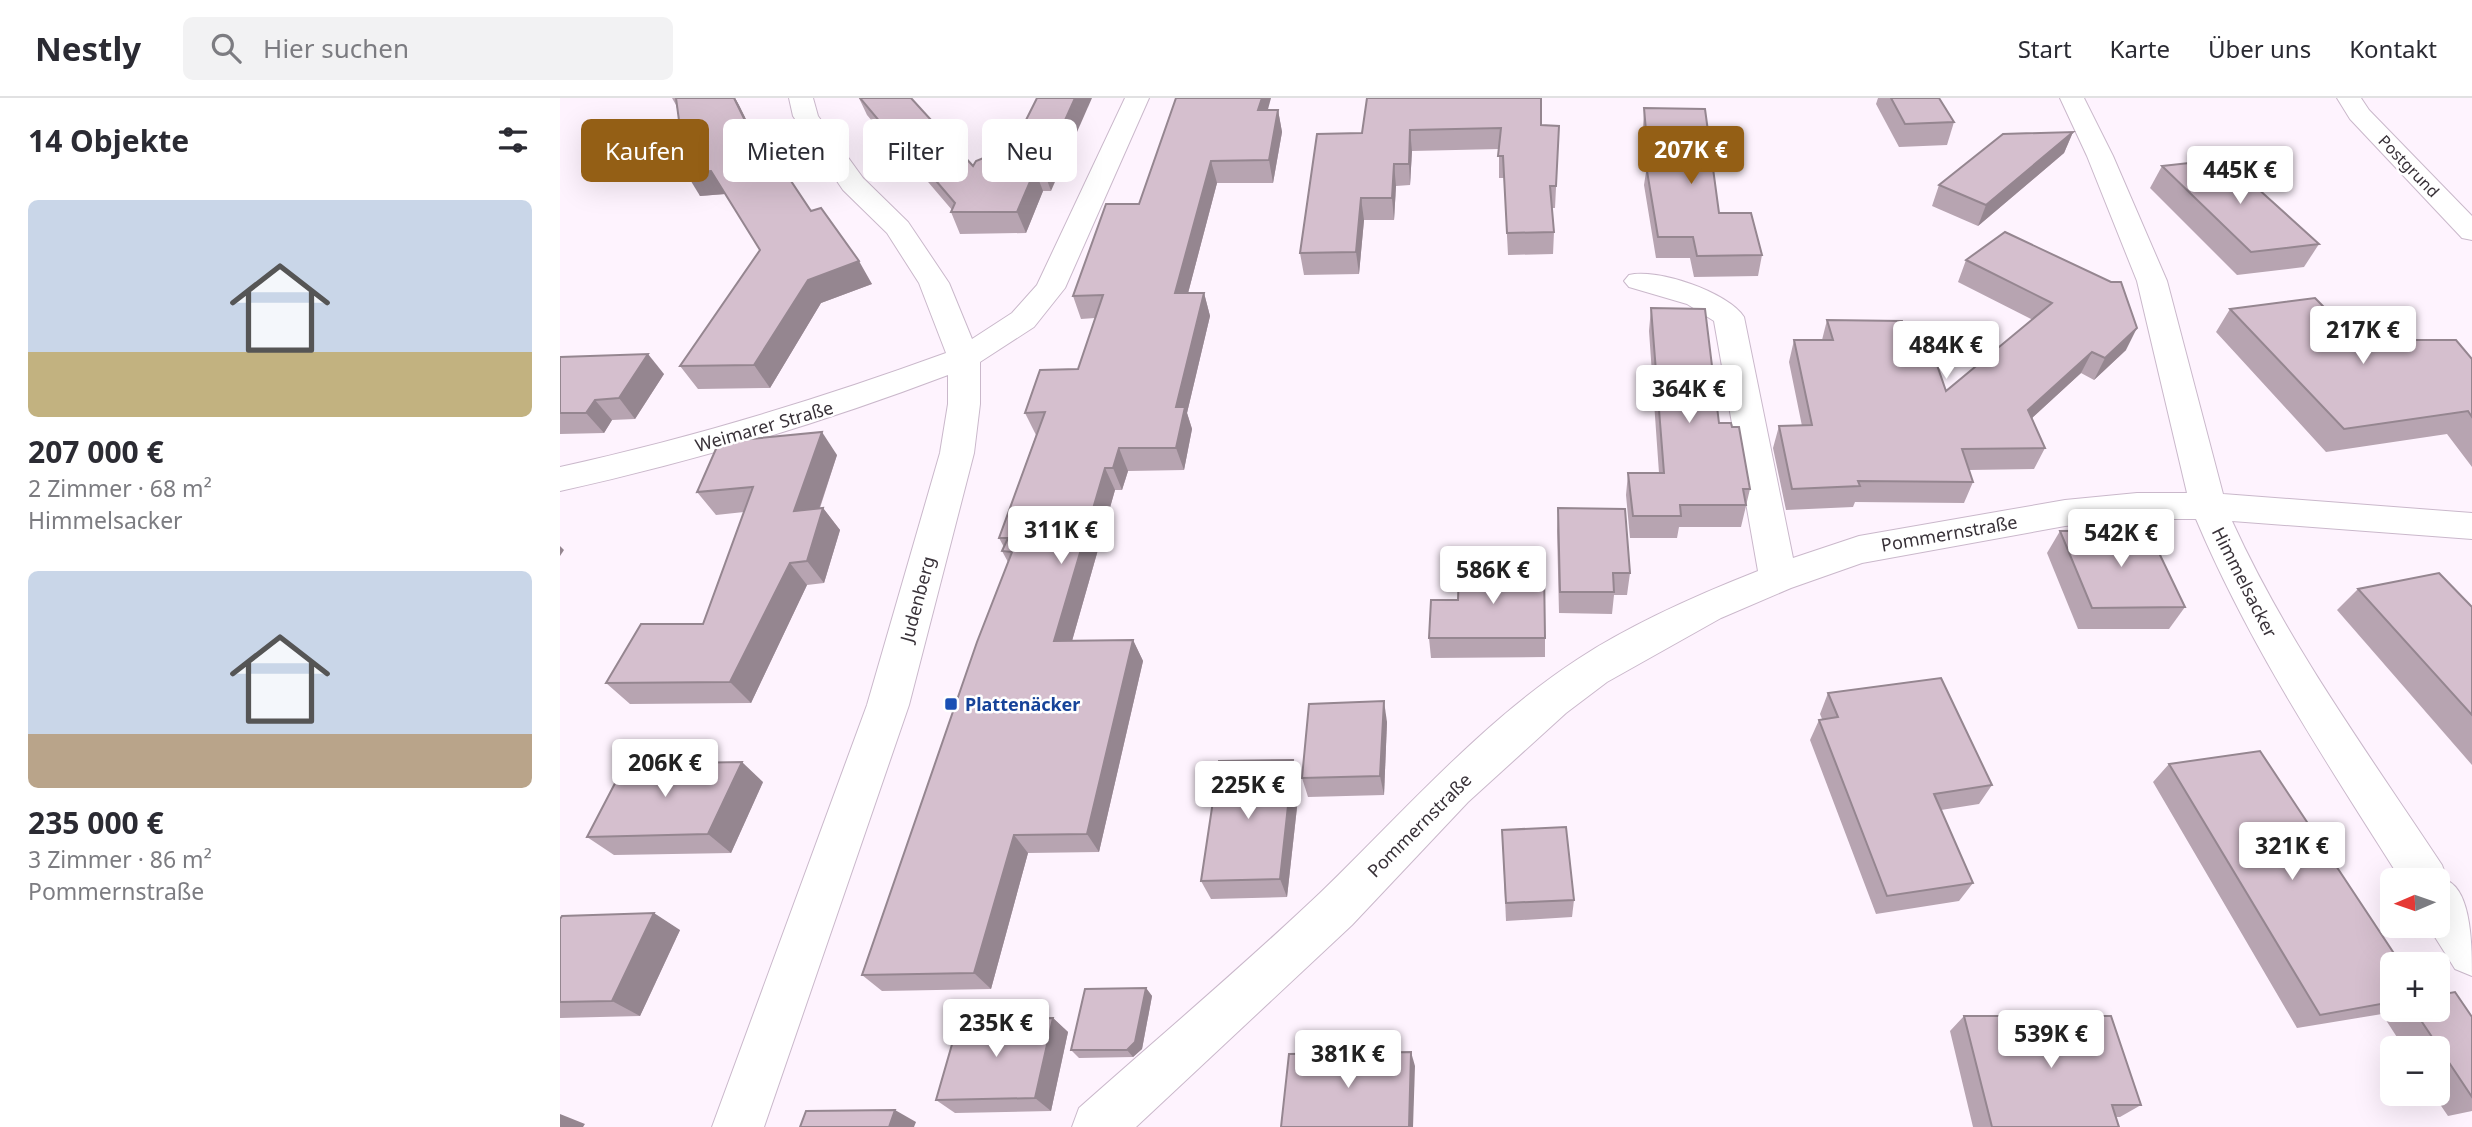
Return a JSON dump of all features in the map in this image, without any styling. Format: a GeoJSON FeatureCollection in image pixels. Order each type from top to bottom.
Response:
{"type":"FeatureCollection","features":[{"type":"Feature","properties":{"kind":"street","name":"Judenberg"},"geometry":{"type":"LineString","coordinates":[[738,1127],[888,705],[957,453],[964,404],[964,358],[934,283],[898,228],[853,184],[806,116],[801,98]]}},
{"type":"Feature","properties":{"kind":"street"},"geometry":{"type":"LineString","coordinates":[[964,358],[1023,320],[1050,288],[1137,98]]}},
{"type":"Feature","properties":{"kind":"street","name":"Himmelsacker"},"geometry":{"type":"LineString","coordinates":[[2072,98],[2100,156],[2152,281],[2208,506],[2235,568],[2287,664],[2418,868]]}},
{"type":"Feature","properties":{"kind":"street","name":"Postgrund"},"geometry":{"type":"LineString","coordinates":[[2349,98],[2359,114],[2472,232]]}},
{"type":"Feature","properties":{"kind":"street"},"geometry":{"type":"LineString","coordinates":[[1639,281],[1690,292],[1715,303],[1729,317],[1778,578]]}},
{"type":"Feature","properties":{"kind":"street","name":"Weimarer Straße"},"geometry":{"type":"LineString","coordinates":[[560,480],[642,461],[845,402],[964,358]]}},
{"type":"Feature","properties":{"kind":"street","name":"Pommernstraße"},"geometry":{"type":"LineString","coordinates":[[1098,1127],[1336,909],[1453,788],[1552,701],[1594,670],[1707,607],[1778,578],[1859,550],[2065,513],[2137,506],[2208,506],[2472,526]]}},
{"type":"Feature","properties":{"kind":"street"},"geometry":{"type":"LineString","coordinates":[[2450,918],[2472,953]]}},
{"type":"Feature","properties":{"kind":"building"},"geometry":{"type":"Polygon","coordinates":[[[676,98],[734,98],[744,119],[723,119],[723,182],[792,182],[811,211],[821,208],[859,261],[808,280],[754,365],[680,366],[760,250],[709,171],[709,119],[679,119],[676,98]]]}},
{"type":"Feature","properties":{"kind":"building"},"geometry":{"type":"Polygon","coordinates":[[[860,98],[911,98],[930,119],[878,119],[860,98]]]}},
{"type":"Feature","properties":{"kind":"building"},"geometry":{"type":"Polygon","coordinates":[[[1037,98],[1075,98],[1066,119],[1026,119],[1037,98]]]}},
{"type":"Feature","properties":{"kind":"building"},"geometry":{"type":"Polygon","coordinates":[[[1176,98],[1262,98],[1258,110],[1278,110],[1269,160],[1211,161],[1175,293],[1204,293],[1176,407],[1185,407],[1176,448],[1119,448],[1113,468],[1105,468],[1054,641],[1133,640],[1087,834],[1014,835],[974,973],[862,975],[977,642],[1012,552],[1002,551],[1008,538],[999,538],[1045,412],[1025,413],[1040,370],[1078,369],[1103,295],[1073,296],[1106,204],[1139,204],[1176,98]]]}},
{"type":"Feature","properties":{"kind":"building"},"geometry":{"type":"Polygon","coordinates":[[[1367,98],[1541,98],[1541,125],[1559,126],[1556,186],[1550,186],[1554,232],[1507,233],[1503,156],[1498,156],[1501,128],[1410,130],[1409,164],[1394,164],[1392,198],[1361,198],[1356,252],[1300,253],[1317,134],[1362,133],[1367,98]]]}},
{"type":"Feature","properties":{"kind":"building"},"geometry":{"type":"Polygon","coordinates":[[[1891,98],[1939,98],[1954,122],[1905,124],[1891,98]]]}},
{"type":"Feature","properties":{"kind":"building"},"geometry":{"type":"Polygon","coordinates":[[[1644,108],[1705,109],[1719,213],[1751,213],[1762,255],[1697,256],[1693,237],[1658,237],[1646,165],[1649,165],[1644,108]]]}},
{"type":"Feature","properties":{"kind":"building"},"geometry":{"type":"Polygon","coordinates":[[[2073,132],[1986,205],[1939,185],[2003,134],[2073,132]]]}},
{"type":"Feature","properties":{"kind":"building"},"geometry":{"type":"Polygon","coordinates":[[[982,159],[982,182],[1030,182],[1017,212],[951,212],[955,203],[937,182],[968,182],[968,161],[973,166],[982,159]]]}},
{"type":"Feature","properties":{"kind":"building"},"geometry":{"type":"Polygon","coordinates":[[[2225,159],[2319,244],[2251,252],[2162,166],[2225,159]]]}},
{"type":"Feature","properties":{"kind":"building"},"geometry":{"type":"Polygon","coordinates":[[[2005,232],[2111,282],[2121,282],[2137,328],[2105,358],[2092,352],[2028,410],[2045,448],[1962,449],[1973,482],[1858,481],[1860,486],[1792,489],[1779,426],[1812,425],[1794,340],[1833,340],[1827,320],[1902,321],[1907,336],[1927,336],[1946,391],[2052,303],[1966,260],[2005,232]]]}},
{"type":"Feature","properties":{"kind":"building"},"geometry":{"type":"Polygon","coordinates":[[[2315,298],[2356,340],[2456,340],[2472,359],[2472,417],[2468,411],[2344,429],[2230,309],[2315,298]]]}},
{"type":"Feature","properties":{"kind":"building"},"geometry":{"type":"Polygon","coordinates":[[[1651,308],[1705,309],[1719,423],[1731,423],[1732,427],[1739,427],[1750,489],[1743,489],[1746,505],[1680,505],[1681,516],[1633,516],[1628,473],[1664,473],[1651,308]]]}},
{"type":"Feature","properties":{"kind":"building"},"geometry":{"type":"Polygon","coordinates":[[[648,354],[619,398],[595,400],[586,413],[560,413],[560,357],[648,354]]]}},
{"type":"Feature","properties":{"kind":"building"},"geometry":{"type":"Polygon","coordinates":[[[822,432],[794,511],[823,508],[807,561],[790,563],[730,682],[606,683],[641,624],[703,624],[753,487],[697,492],[719,442],[822,432]]]}},
{"type":"Feature","properties":{"kind":"building"},"geometry":{"type":"Polygon","coordinates":[[[1558,508],[1625,509],[1630,573],[1613,573],[1614,592],[1560,592],[1558,508]]]}},
{"type":"Feature","properties":{"kind":"building"},"geometry":{"type":"Polygon","coordinates":[[[2148,530],[2185,607],[2092,608],[2060,531],[2148,530]]]}},
{"type":"Feature","properties":{"kind":"building"},"geometry":{"type":"Polygon","coordinates":[[[1544,569],[1545,638],[1429,638],[1431,600],[1458,600],[1459,570],[1544,569]]]}},
{"type":"Feature","properties":{"kind":"building"},"geometry":{"type":"Polygon","coordinates":[[[2439,573],[2472,607],[2472,715],[2358,589],[2439,573]]]}},
{"type":"Feature","properties":{"kind":"building"},"geometry":{"type":"Polygon","coordinates":[[[1941,678],[1992,785],[1934,794],[1973,883],[1887,896],[1819,720],[1838,717],[1828,693],[1941,678]]]}},
{"type":"Feature","properties":{"kind":"building"},"geometry":{"type":"Polygon","coordinates":[[[1384,701],[1380,776],[1302,778],[1309,704],[1384,701]]]}},
{"type":"Feature","properties":{"kind":"building"},"geometry":{"type":"Polygon","coordinates":[[[2260,751],[2380,932],[2380,938],[2384,938],[2393,952],[2380,952],[2380,1004],[2320,1015],[2169,764],[2260,751]]]}},
{"type":"Feature","properties":{"kind":"building"},"geometry":{"type":"Polygon","coordinates":[[[1293,760],[1280,879],[1201,881],[1219,761],[1293,760]]]}},
{"type":"Feature","properties":{"kind":"building"},"geometry":{"type":"Polygon","coordinates":[[[742,762],[708,834],[587,837],[625,764],[742,762]]]}},
{"type":"Feature","properties":{"kind":"building"},"geometry":{"type":"Polygon","coordinates":[[[1566,827],[1574,900],[1506,903],[1502,830],[1566,827]]]}},
{"type":"Feature","properties":{"kind":"building"},"geometry":{"type":"Polygon","coordinates":[[[654,913],[612,1001],[560,1002],[562,916],[654,913]]]}},
{"type":"Feature","properties":{"kind":"building"},"geometry":{"type":"Polygon","coordinates":[[[1146,988],[1135,1042],[1127,1050],[1071,1050],[1085,989],[1146,988]]]}},
{"type":"Feature","properties":{"kind":"building"},"geometry":{"type":"Polygon","coordinates":[[[2455,992],[2472,1017],[2472,1097],[2450,1064],[2450,1036],[2431,1036],[2422,1022],[2450,1022],[2450,993],[2455,992]]]}},
{"type":"Feature","properties":{"kind":"building"},"geometry":{"type":"Polygon","coordinates":[[[1964,1016],[2111,1016],[2141,1105],[2112,1105],[2119,1127],[1992,1127],[1964,1016]]]}},
{"type":"Feature","properties":{"kind":"building"},"geometry":{"type":"Polygon","coordinates":[[[1053,1018],[1035,1098],[936,1100],[959,1020],[1053,1018]]]}},
{"type":"Feature","properties":{"kind":"building"},"geometry":{"type":"Polygon","coordinates":[[[1411,1052],[1409,1127],[1281,1127],[1289,1054],[1411,1052]]]}},
{"type":"Feature","properties":{"kind":"building"},"geometry":{"type":"Polygon","coordinates":[[[895,1110],[889,1127],[800,1127],[806,1111],[895,1110]]]}},
{"type":"Feature","properties":{"kind":"place","name":"Plattenäcker"},"geometry":{"type":"Point","coordinates":[951,704]}}]}
